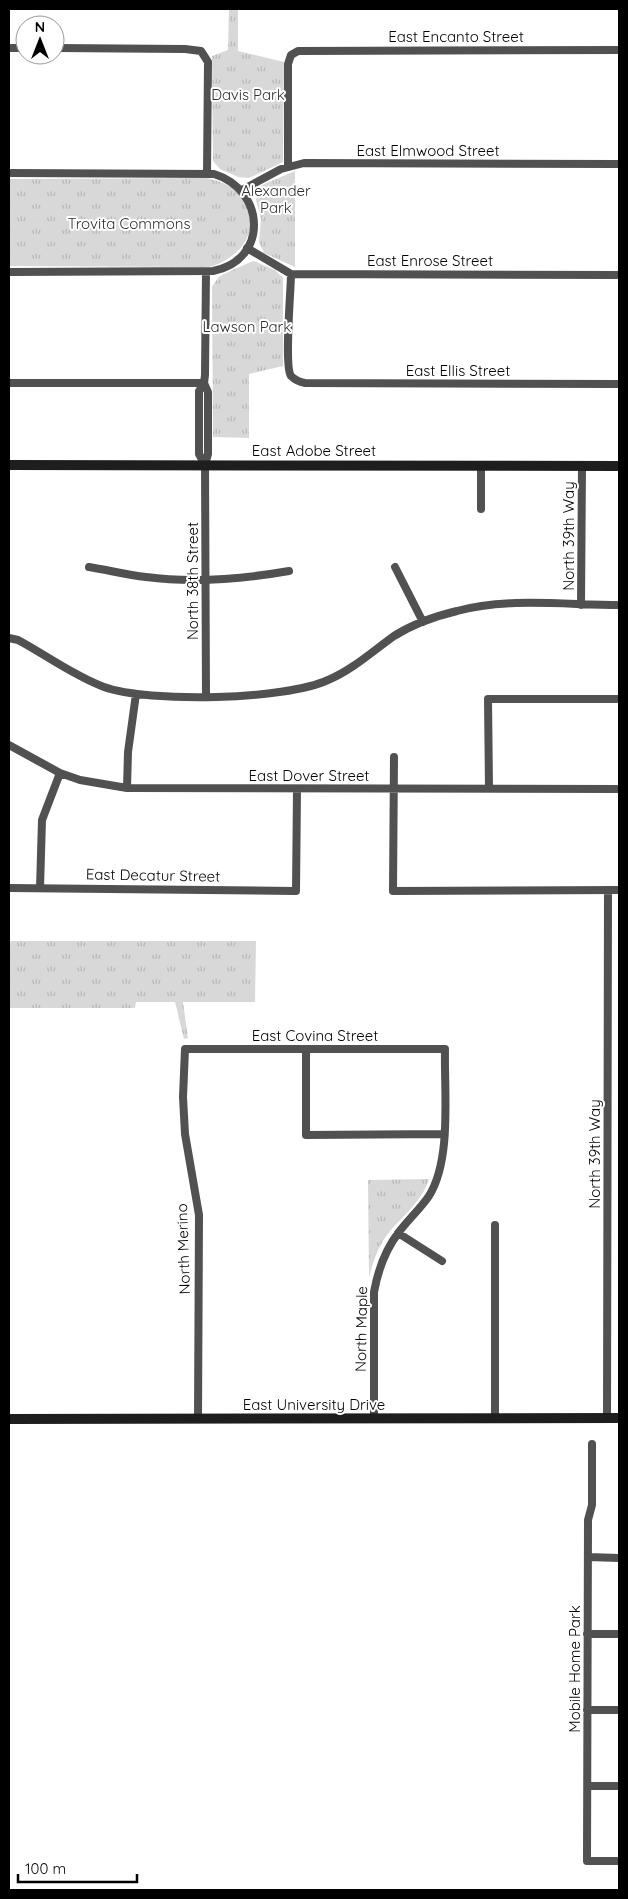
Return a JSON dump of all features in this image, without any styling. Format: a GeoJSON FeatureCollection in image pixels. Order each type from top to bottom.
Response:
{"type":"FeatureCollection","features":[{"type":"Feature","properties":{"kind":"street"},"geometry":{"type":"LineString","coordinates":[[65,48],[185,49],[201,51],[208,62],[206,173]]}},
{"type":"Feature","properties":{"kind":"street","name":"East Encanto Street"},"geometry":{"type":"LineString","coordinates":[[288,166],[288,64],[294,53],[305,49],[619,50]]}},
{"type":"Feature","properties":{"kind":"street","name":"East Elmwood Street"},"geometry":{"type":"LineString","coordinates":[[242,190],[288,166],[312,163],[619,164]]}},
{"type":"Feature","properties":{"kind":"street"},"geometry":{"type":"LineString","coordinates":[[9,173],[206,173],[228,179],[242,190],[253,211],[254,224],[252,237],[247,248],[233,264],[219,270],[206,272],[9,272]]}},
{"type":"Feature","properties":{"kind":"street"},"geometry":{"type":"LineString","coordinates":[[247,248],[291,274]]}},
{"type":"Feature","properties":{"kind":"street","name":"North 38th Street"},"geometry":{"type":"LineString","coordinates":[[206,272],[204,383],[208,392],[208,454],[205,465],[206,696]]}},
{"type":"Feature","properties":{"kind":"street","name":"East Enrose Street"},"geometry":{"type":"LineString","coordinates":[[291,274],[619,275]]}},
{"type":"Feature","properties":{"kind":"street","name":"East Ellis Street"},"geometry":{"type":"LineString","coordinates":[[291,274],[288,358],[290,375],[297,381],[305,383],[619,384]]}},
{"type":"Feature","properties":{"kind":"street"},"geometry":{"type":"LineString","coordinates":[[9,383],[204,383]]}},
{"type":"Feature","properties":{"kind":"street","name":"North 38th Street"},"geometry":{"type":"LineString","coordinates":[[204,383],[199,392],[199,454],[205,465]]}},
{"type":"Feature","properties":{"kind":"street"},"geometry":{"type":"LineString","coordinates":[[199,418],[208,418]]}},
{"type":"Feature","properties":{"kind":"street","name":"East Adobe Street"},"geometry":{"type":"LineString","coordinates":[[9,465],[619,466]]}},
{"type":"Feature","properties":{"kind":"street"},"geometry":{"type":"LineString","coordinates":[[481,466],[481,509]]}},
{"type":"Feature","properties":{"kind":"street","name":"North 39th Way"},"geometry":{"type":"LineString","coordinates":[[581,605],[582,466]]}},
{"type":"Feature","properties":{"kind":"street"},"geometry":{"type":"LineString","coordinates":[[89,567],[147,577],[206,579],[264,576],[289,571]]}},
{"type":"Feature","properties":{"kind":"street"},"geometry":{"type":"LineString","coordinates":[[394,567],[423,622]]}},
{"type":"Feature","properties":{"kind":"street"},"geometry":{"type":"LineString","coordinates":[[9,638],[18,640],[77,674],[105,687],[136,694],[206,696],[273,694],[314,686],[330,680],[396,635],[423,622],[488,604],[619,605]]}},
{"type":"Feature","properties":{"kind":"street"},"geometry":{"type":"LineString","coordinates":[[127,788],[128,752],[136,694]]}},
{"type":"Feature","properties":{"kind":"street"},"geometry":{"type":"LineString","coordinates":[[489,788],[488,699],[619,699]]}},
{"type":"Feature","properties":{"kind":"street","name":"East Dover Street"},"geometry":{"type":"LineString","coordinates":[[9,745],[60,773],[80,780],[127,788],[297,790],[619,789]]}},
{"type":"Feature","properties":{"kind":"street"},"geometry":{"type":"LineString","coordinates":[[394,757],[393,891],[619,890]]}},
{"type":"Feature","properties":{"kind":"street"},"geometry":{"type":"LineString","coordinates":[[40,888],[42,820],[60,773]]}},
{"type":"Feature","properties":{"kind":"street","name":"East Decatur Street"},"geometry":{"type":"LineString","coordinates":[[9,888],[296,890],[297,790]]}},
{"type":"Feature","properties":{"kind":"street","name":"North 39th Way"},"geometry":{"type":"LineString","coordinates":[[607,1418],[608,890]]}},
{"type":"Feature","properties":{"kind":"street","name":"East Covina Street"},"geometry":{"type":"LineString","coordinates":[[185,1049],[445,1049]]}},
{"type":"Feature","properties":{"kind":"street","name":"North Merino"},"geometry":{"type":"LineString","coordinates":[[185,1049],[183,1097],[185,1134],[199,1215],[198,1418]]}},
{"type":"Feature","properties":{"kind":"street"},"geometry":{"type":"LineString","coordinates":[[306,1049],[306,1135],[444,1134]]}},
{"type":"Feature","properties":{"kind":"street","name":"North Maple"},"geometry":{"type":"LineString","coordinates":[[374,1418],[374,1292],[377,1271],[398,1233],[429,1196],[441,1168],[444,1134],[445,1049]]}},
{"type":"Feature","properties":{"kind":"street"},"geometry":{"type":"LineString","coordinates":[[495,1225],[495,1418]]}},
{"type":"Feature","properties":{"kind":"street"},"geometry":{"type":"LineString","coordinates":[[398,1233],[442,1261]]}},
{"type":"Feature","properties":{"kind":"street","name":"East University Drive"},"geometry":{"type":"LineString","coordinates":[[9,1419],[619,1418]]}},
{"type":"Feature","properties":{"kind":"street","name":"Mobile Home Park"},"geometry":{"type":"LineString","coordinates":[[592,1444],[592,1506],[588,1520],[587,1861],[619,1861]]}},
{"type":"Feature","properties":{"kind":"street"},"geometry":{"type":"LineString","coordinates":[[588,1557],[619,1558]]}},
{"type":"Feature","properties":{"kind":"street"},"geometry":{"type":"LineString","coordinates":[[587,1634],[619,1634]]}},
{"type":"Feature","properties":{"kind":"street"},"geometry":{"type":"LineString","coordinates":[[587,1710],[619,1710]]}},
{"type":"Feature","properties":{"kind":"street"},"geometry":{"type":"LineString","coordinates":[[588,1786],[619,1786]]}},
{"type":"Feature","properties":{"kind":"green space","name":"Davis Park"},"geometry":{"type":"Polygon","coordinates":[[[229,9],[238,9],[238,51],[284,62],[283,162],[249,178],[238,177],[220,169],[213,161],[212,56],[228,50],[229,9]]]}},
{"type":"Feature","properties":{"kind":"green space","name":"Alexander Park"},"geometry":{"type":"Polygon","coordinates":[[[295,171],[295,267],[264,253],[259,242],[261,219],[256,200],[259,188],[262,185],[295,171]]]}},
{"type":"Feature","properties":{"kind":"green space","name":"Trovita Commons"},"geometry":{"type":"Polygon","coordinates":[[[207,178],[233,188],[245,202],[250,214],[248,236],[233,255],[222,262],[209,267],[9,266],[9,179],[207,178]]]}},
{"type":"Feature","properties":{"kind":"green space","name":"Lawson Park"},"geometry":{"type":"Polygon","coordinates":[[[254,261],[275,270],[283,278],[283,366],[249,374],[249,438],[213,437],[212,287],[219,277],[254,261]]]}},
{"type":"Feature","properties":{"kind":"green space"},"geometry":{"type":"Polygon","coordinates":[[[9,941],[256,941],[255,1002],[183,1002],[188,1038],[184,1039],[175,1002],[136,1002],[135,1008],[9,1008],[9,941]]]}},
{"type":"Feature","properties":{"kind":"green space"},"geometry":{"type":"Polygon","coordinates":[[[429,1179],[416,1202],[384,1240],[376,1255],[369,1277],[368,1180],[429,1179]]]}}]}
